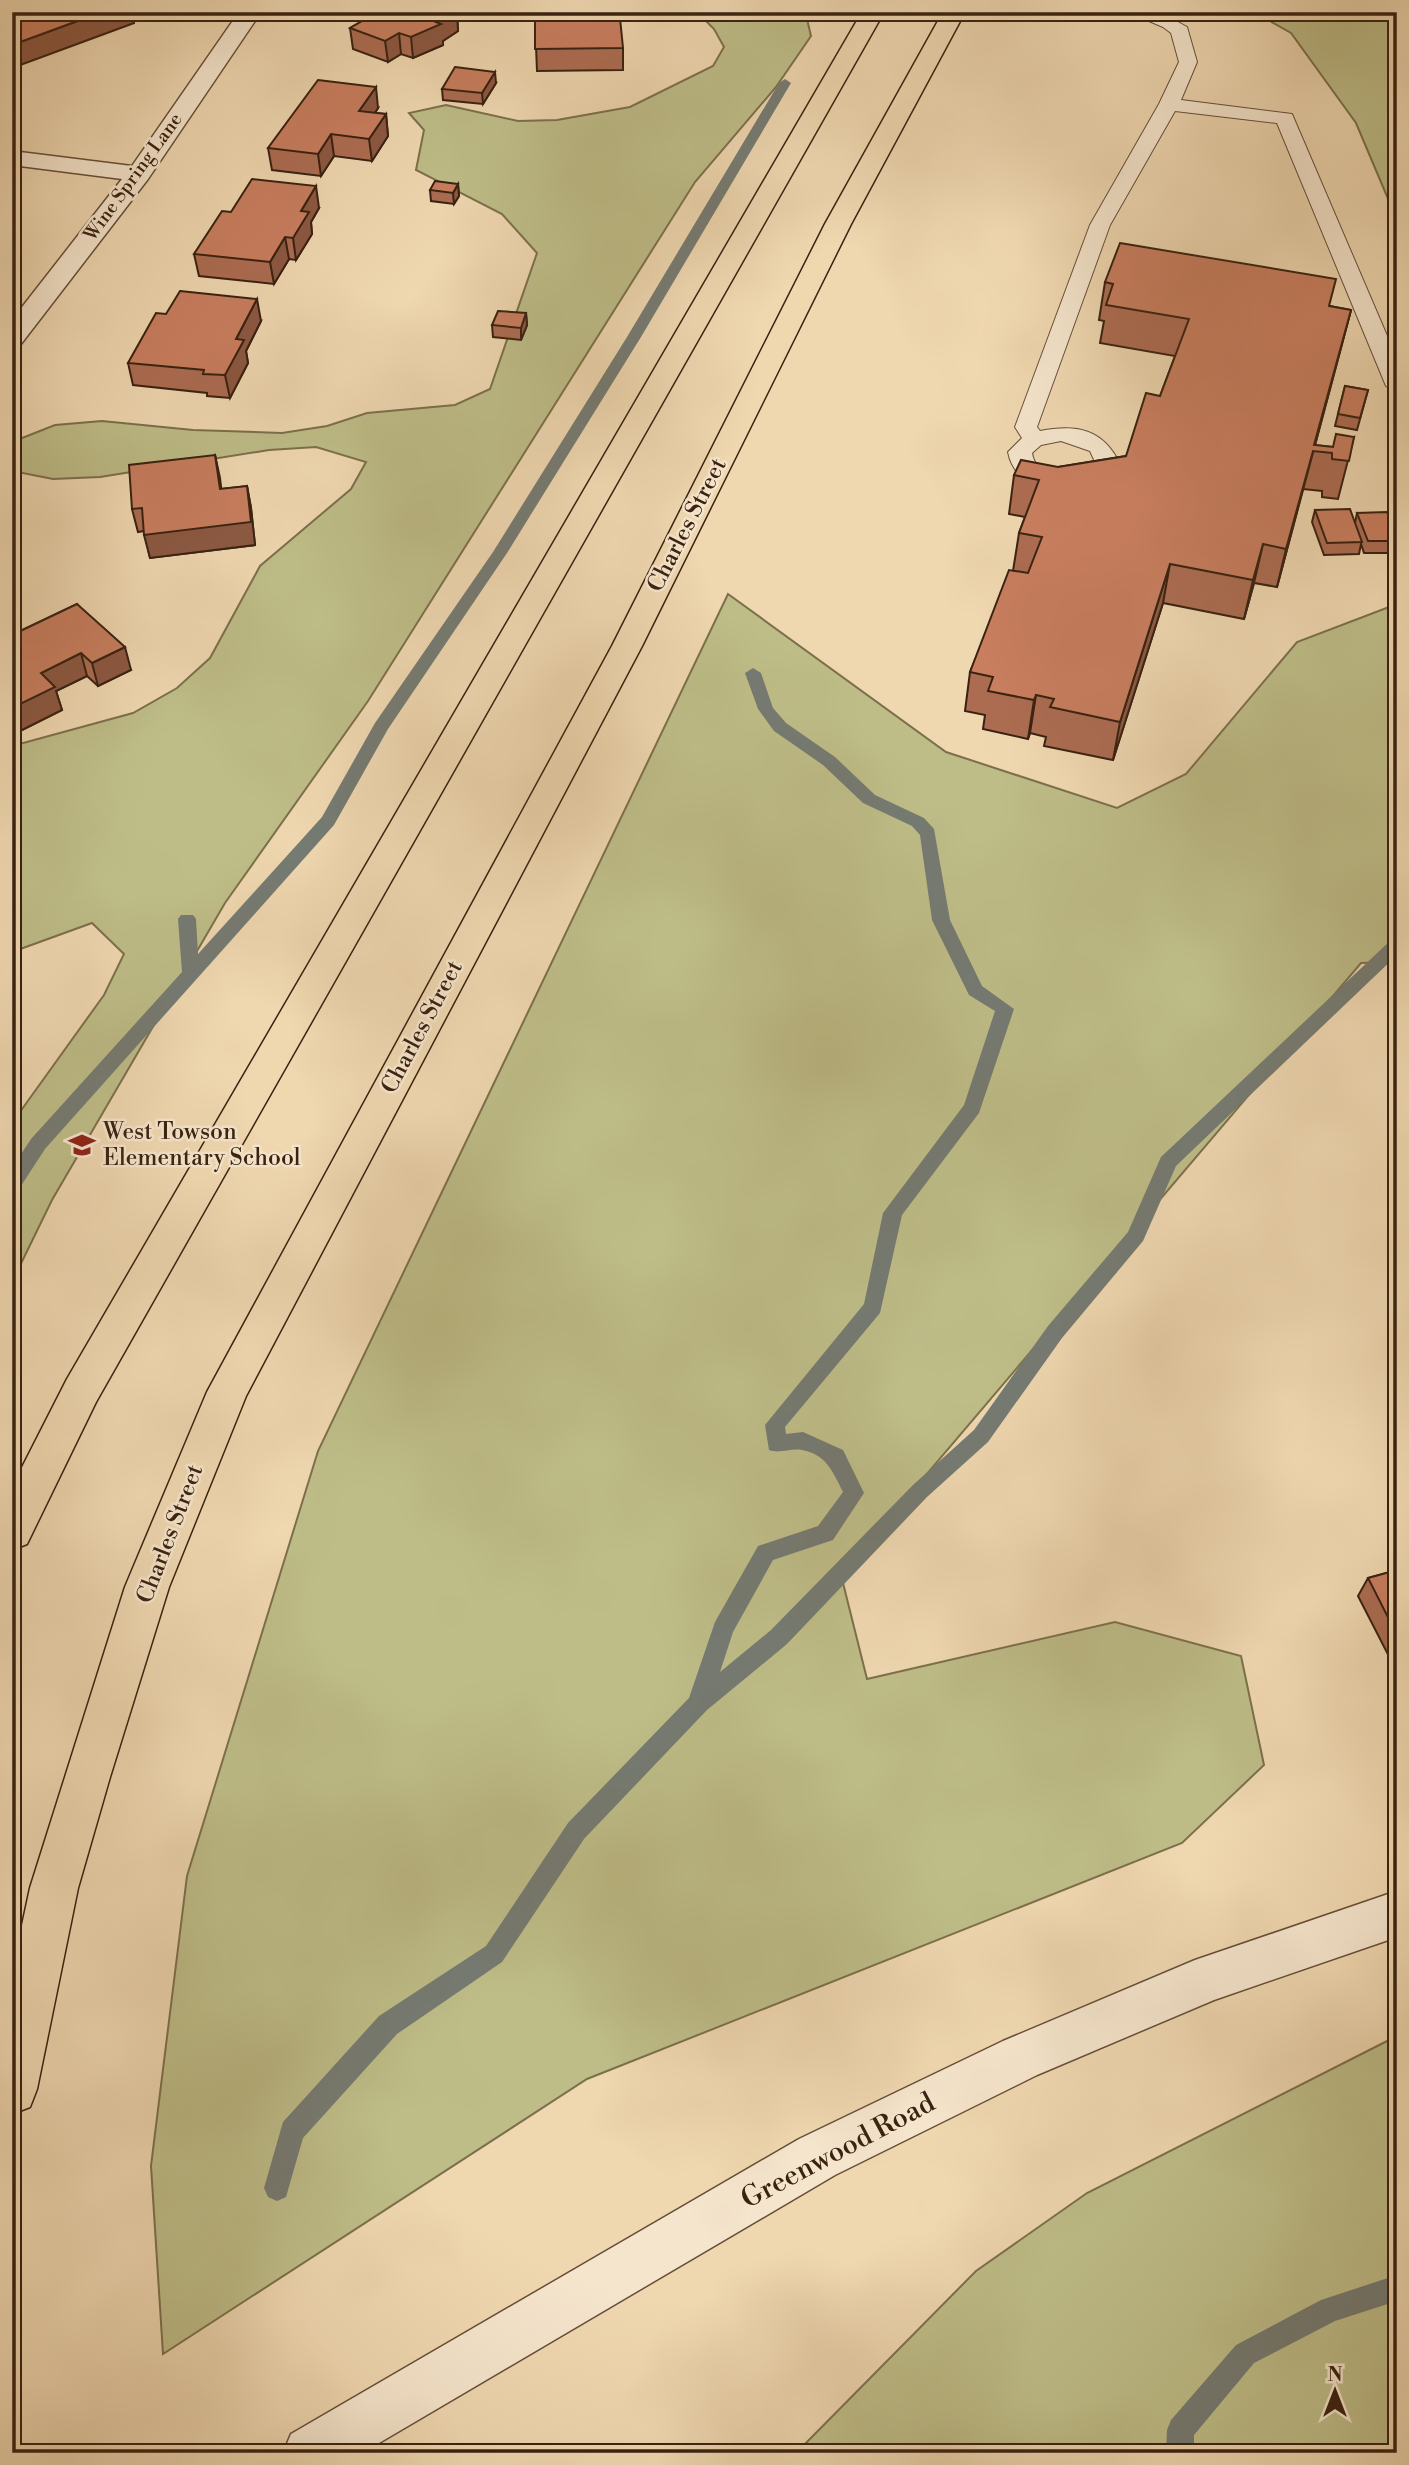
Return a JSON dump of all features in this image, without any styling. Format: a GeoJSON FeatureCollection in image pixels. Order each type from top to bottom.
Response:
{"type":"FeatureCollection","features":[{"type":"Feature","properties":{"kind":"main road"},"geometry":{"type":"LineString","coordinates":[[12,1531],[88,1379],[873,12]]}},
{"type":"Feature","properties":{"kind":"main road","name":"Charles Street"},"geometry":{"type":"LineString","coordinates":[[12,2089],[54,1888],[86,1777],[147,1587],[227,1392],[626,646],[838,224],[954,12]]}},
{"type":"Feature","properties":{"kind":"street","name":"Wine Spring Lane"},"geometry":{"type":"LineString","coordinates":[[12,338],[139,174],[250,12]]}},
{"type":"Feature","properties":{"kind":"street"},"geometry":{"type":"LineString","coordinates":[[12,159],[139,174]]}},
{"type":"Feature","properties":{"kind":"street","name":"Greenwood Road"},"geometry":{"type":"LineString","coordinates":[[310,2453],[817,2157],[1020,2058],[1212,1977],[1397,1914]]}},
{"type":"Feature","properties":{"kind":"lane"},"geometry":{"type":"LineString","coordinates":[[1034,439],[1026,427],[1100,225],[1169,104],[1188,62],[1180,32],[1170,23],[1153,16],[1121,12]]}},
{"type":"Feature","properties":{"kind":"lane"},"geometry":{"type":"LineString","coordinates":[[1169,104],[1285,118],[1397,386]]}},
{"type":"Feature","properties":{"kind":"shaded area"},"geometry":{"type":"Polygon","coordinates":[[[697,12],[795,12],[807,19],[811,36],[776,87],[695,182],[368,701],[225,903],[52,1200],[12,1282],[12,1123],[104,995],[124,954],[92,923],[12,952],[12,746],[133,713],[177,688],[210,658],[260,566],[351,489],[366,462],[316,447],[269,450],[100,477],[53,479],[12,471],[12,442],[55,425],[102,421],[193,430],[282,433],[327,426],[367,413],[455,405],[490,389],[537,253],[502,214],[416,170],[424,130],[409,113],[446,105],[518,121],[557,120],[630,107],[713,66],[724,47],[714,29],[697,12]]]}},
{"type":"Feature","properties":{"kind":"shaded area"},"geometry":{"type":"Polygon","coordinates":[[[1254,12],[1397,12],[1397,220],[1356,123],[1291,33],[1254,12]]]}},
{"type":"Feature","properties":{"kind":"shaded area"},"geometry":{"type":"Polygon","coordinates":[[[728,594],[946,752],[1117,808],[1186,774],[1297,642],[1397,604],[1397,962],[1361,963],[841,1575],[867,1679],[1115,1622],[1241,1656],[1264,1765],[1182,1843],[587,2079],[163,2354],[151,2166],[187,1876],[318,1451],[728,594]]]}},
{"type":"Feature","properties":{"kind":"shaded area"},"geometry":{"type":"Polygon","coordinates":[[[1397,2036],[1397,2453],[796,2453],[976,2271],[1087,2193],[1397,2036]]]}},
{"type":"Feature","properties":{"kind":"building"},"geometry":{"type":"Polygon","coordinates":[[[25,12],[102,12],[12,45],[12,20],[28,15],[25,12]]]}},
{"type":"Feature","properties":{"kind":"building"},"geometry":{"type":"Polygon","coordinates":[[[378,12],[453,12],[436,22],[441,24],[411,37],[399,33],[385,41],[350,28],[378,12]]]}},
{"type":"Feature","properties":{"kind":"building"},"geometry":{"type":"Polygon","coordinates":[[[620,18],[623,48],[535,49],[535,21],[620,18]]]}},
{"type":"Feature","properties":{"kind":"building"},"geometry":{"type":"Polygon","coordinates":[[[455,67],[495,72],[482,93],[442,89],[455,67]]]}},
{"type":"Feature","properties":{"kind":"building"},"geometry":{"type":"Polygon","coordinates":[[[318,80],[376,87],[359,111],[386,114],[369,139],[331,134],[318,154],[268,148],[318,80]]]}},
{"type":"Feature","properties":{"kind":"building"},"geometry":{"type":"Polygon","coordinates":[[[252,179],[316,186],[301,211],[309,212],[293,238],[285,237],[270,262],[194,254],[222,211],[231,212],[252,179]]]}},
{"type":"Feature","properties":{"kind":"building"},"geometry":{"type":"Polygon","coordinates":[[[435,181],[458,184],[453,193],[430,190],[435,181]]]}},
{"type":"Feature","properties":{"kind":"building"},"geometry":{"type":"Polygon","coordinates":[[[1120,243],[1336,279],[1329,306],[1351,310],[1314,445],[1333,447],[1336,434],[1354,437],[1349,461],[1332,459],[1332,453],[1313,451],[1286,549],[1263,544],[1253,580],[1170,564],[1120,722],[1050,707],[1054,699],[1036,695],[1034,700],[988,691],[993,677],[970,672],[1009,570],[1028,573],[1042,537],[1019,533],[1039,480],[1014,475],[1021,460],[1058,467],[1126,456],[1146,393],[1160,396],[1189,319],[1106,305],[1113,284],[1105,282],[1120,243]]]}},
{"type":"Feature","properties":{"kind":"building"},"geometry":{"type":"Polygon","coordinates":[[[180,291],[257,299],[236,339],[244,340],[225,375],[203,374],[204,370],[128,363],[156,313],[166,314],[180,291]]]}},
{"type":"Feature","properties":{"kind":"building"},"geometry":{"type":"Polygon","coordinates":[[[498,311],[526,313],[521,328],[492,325],[498,311]]]}},
{"type":"Feature","properties":{"kind":"building"},"geometry":{"type":"Polygon","coordinates":[[[1345,386],[1368,390],[1360,418],[1338,414],[1345,386]]]}},
{"type":"Feature","properties":{"kind":"building"},"geometry":{"type":"Polygon","coordinates":[[[215,455],[220,489],[247,486],[251,522],[144,535],[142,508],[132,509],[129,465],[215,455]]]}},
{"type":"Feature","properties":{"kind":"building"},"geometry":{"type":"Polygon","coordinates":[[[1350,509],[1362,542],[1327,543],[1315,510],[1350,509]]]}},
{"type":"Feature","properties":{"kind":"building"},"geometry":{"type":"Polygon","coordinates":[[[1387,512],[1397,541],[1368,541],[1357,513],[1387,512]]]}},
{"type":"Feature","properties":{"kind":"building"},"geometry":{"type":"Polygon","coordinates":[[[77,604],[125,647],[92,663],[81,653],[41,673],[55,687],[12,708],[12,635],[77,604]]]}},
{"type":"Feature","properties":{"kind":"building"},"geometry":{"type":"Polygon","coordinates":[[[1397,1570],[1397,1635],[1368,1578],[1397,1570]]]}},
{"type":"Feature","properties":{"kind":"waterway"},"geometry":{"type":"LineString","coordinates":[[191,974],[328,821],[381,727],[500,553],[634,337],[785,83]]}},
{"type":"Feature","properties":{"kind":"waterway"},"geometry":{"type":"LineString","coordinates":[[699,1701],[723,1629],[766,1553],[825,1533],[854,1493],[836,1456],[803,1441],[776,1444],[775,1425],[873,1307],[893,1213],[972,1108],[1005,1009],[975,990],[941,920],[928,833],[918,822],[869,799],[829,761],[780,727],[766,709],[753,673]]}},
{"type":"Feature","properties":{"kind":"waterway"},"geometry":{"type":"LineString","coordinates":[[187,919],[191,974]]}},
{"type":"Feature","properties":{"kind":"waterway"},"geometry":{"type":"LineString","coordinates":[[277,2188],[292,2131],[388,2025],[494,1954],[576,1831],[699,1703],[779,1637],[920,1491],[981,1436],[1055,1332],[1136,1236],[1168,1162],[1397,944]]}},
{"type":"Feature","properties":{"kind":"waterway"},"geometry":{"type":"LineString","coordinates":[[12,1184],[38,1144],[191,974]]}},
{"type":"Feature","properties":{"kind":"waterway"},"geometry":{"type":"LineString","coordinates":[[1180,2453],[1181,2430],[1245,2354],[1330,2309],[1397,2288]]}},
{"type":"Feature","properties":{"kind":"place","name":"West Towson Elementary School"},"geometry":{"type":"Point","coordinates":[82,1145]}}]}
